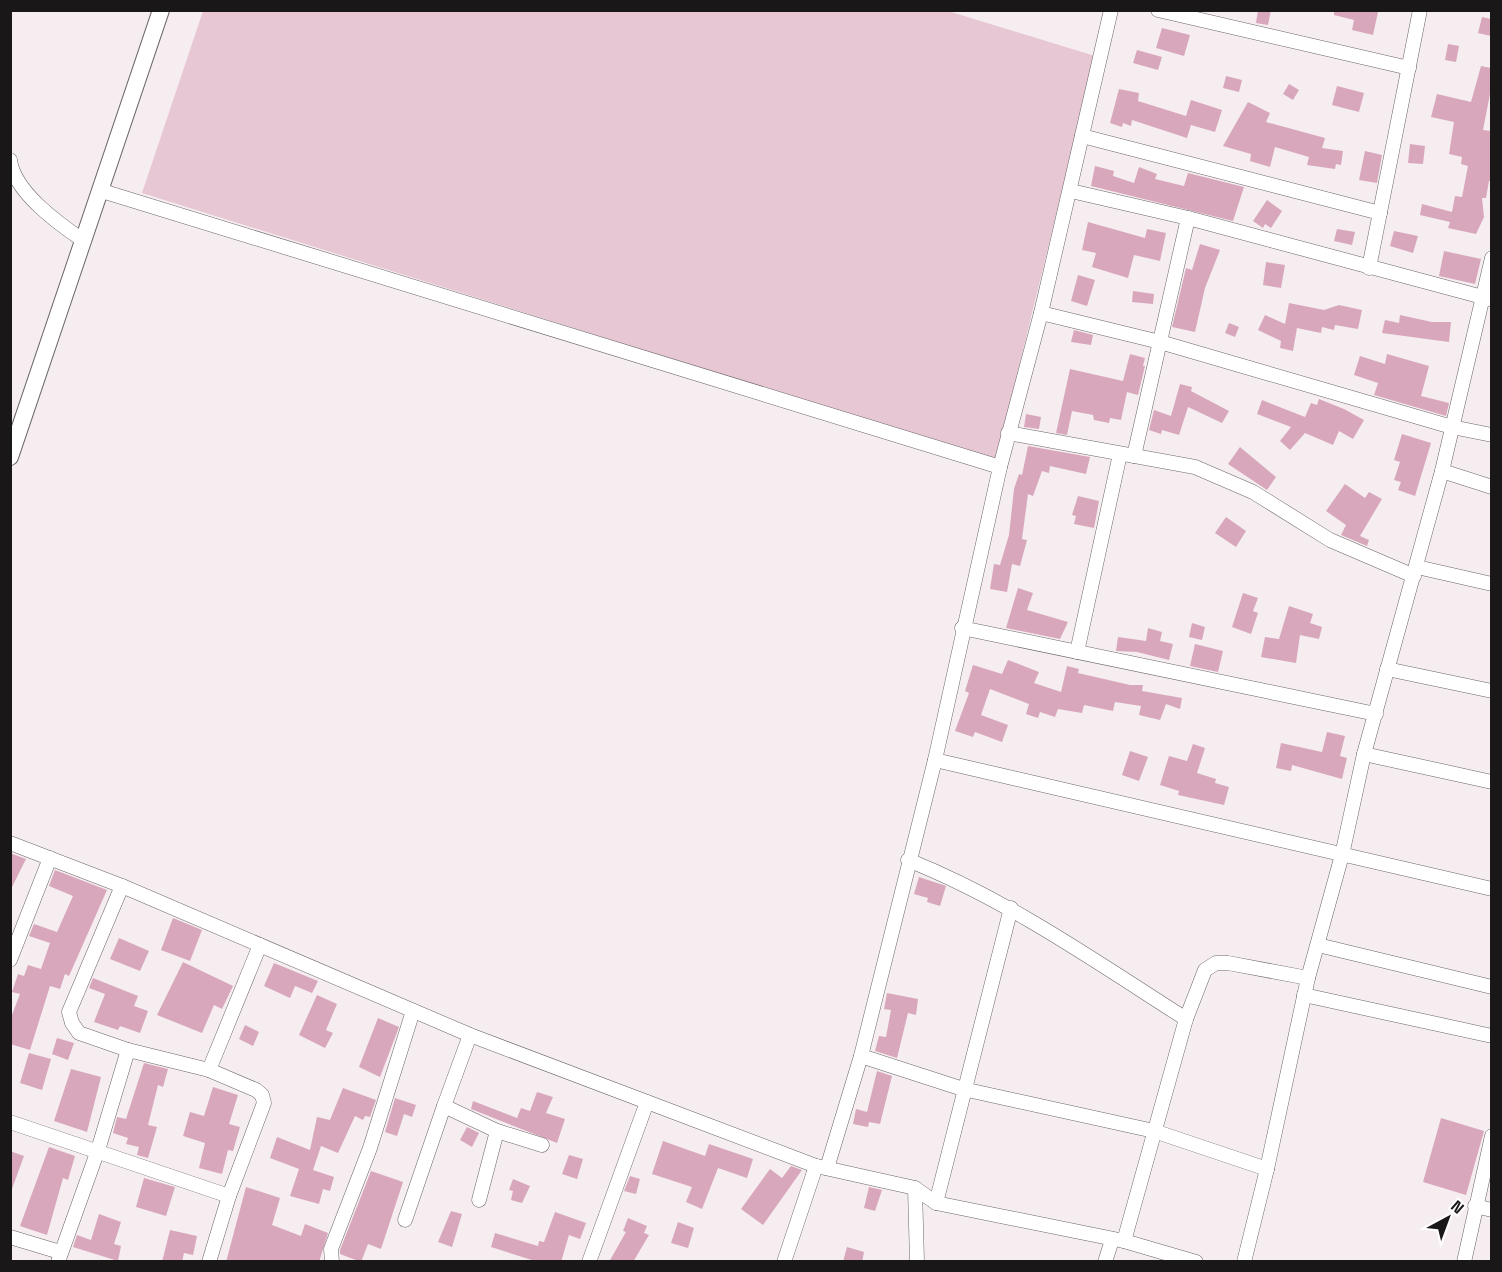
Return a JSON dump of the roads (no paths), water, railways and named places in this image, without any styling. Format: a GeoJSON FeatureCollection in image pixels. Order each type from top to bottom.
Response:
{"type":"FeatureCollection","features":[{"type":"Feature","properties":{"kind":"main road"},"geometry":{"type":"LineString","coordinates":[[10,457],[16,423],[102,191],[161,10]]}},
{"type":"Feature","properties":{"kind":"street"},"geometry":{"type":"LineString","coordinates":[[784,1262],[822,1167],[861,1056],[934,760],[962,628],[1008,433],[1071,191],[1111,10]]}},
{"type":"Feature","properties":{"kind":"street"},"geometry":{"type":"LineString","coordinates":[[1158,10],[1409,68]]}},
{"type":"Feature","properties":{"kind":"street"},"geometry":{"type":"LineString","coordinates":[[1369,268],[1420,10]]}},
{"type":"Feature","properties":{"kind":"street"},"geometry":{"type":"LineString","coordinates":[[1082,136],[1380,213]]}},
{"type":"Feature","properties":{"kind":"street"},"geometry":{"type":"LineString","coordinates":[[12,168],[48,216],[84,241]]}},
{"type":"Feature","properties":{"kind":"street"},"geometry":{"type":"LineString","coordinates":[[102,191],[1000,467]]}},
{"type":"Feature","properties":{"kind":"street"},"geometry":{"type":"LineString","coordinates":[[1071,191],[1188,218],[1487,298]]}},
{"type":"Feature","properties":{"kind":"street"},"geometry":{"type":"LineString","coordinates":[[1134,456],[1188,218]]}},
{"type":"Feature","properties":{"kind":"street"},"geometry":{"type":"LineString","coordinates":[[1244,1262],[1267,1169],[1308,978],[1342,855],[1364,754],[1487,298],[1491,258]]}},
{"type":"Feature","properties":{"kind":"street"},"geometry":{"type":"LineString","coordinates":[[1041,313],[1160,342],[1452,427],[1491,435]]}},
{"type":"Feature","properties":{"kind":"street"},"geometry":{"type":"LineString","coordinates":[[1008,433],[1195,467],[1253,492],[1330,540],[1415,571],[1491,584]]}},
{"type":"Feature","properties":{"kind":"street"},"geometry":{"type":"LineString","coordinates":[[1077,652],[1120,454]]}},
{"type":"Feature","properties":{"kind":"street"},"geometry":{"type":"LineString","coordinates":[[1442,471],[1491,487]]}},
{"type":"Feature","properties":{"kind":"street"},"geometry":{"type":"LineString","coordinates":[[962,628],[1376,714]]}},
{"type":"Feature","properties":{"kind":"street"},"geometry":{"type":"LineString","coordinates":[[1387,669],[1491,691]]}},
{"type":"Feature","properties":{"kind":"street"},"geometry":{"type":"LineString","coordinates":[[1364,754],[1491,782]]}},
{"type":"Feature","properties":{"kind":"street"},"geometry":{"type":"LineString","coordinates":[[934,760],[1491,889]]}},
{"type":"Feature","properties":{"kind":"street"},"geometry":{"type":"LineString","coordinates":[[10,843],[122,886],[470,1035],[822,1167],[915,1188],[936,1203],[1118,1240],[1196,1262]]}},
{"type":"Feature","properties":{"kind":"street"},"geometry":{"type":"LineString","coordinates":[[10,960],[50,858]]}},
{"type":"Feature","properties":{"kind":"street"},"geometry":{"type":"LineString","coordinates":[[908,860],[956,879],[1011,908],[1186,1019]]}},
{"type":"Feature","properties":{"kind":"street"},"geometry":{"type":"LineString","coordinates":[[122,886],[69,1012],[79,1033],[128,1050],[208,1070],[256,1090],[262,1095],[264,1103],[229,1197],[209,1262]]}},
{"type":"Feature","properties":{"kind":"street"},"geometry":{"type":"LineString","coordinates":[[936,1203],[963,1089],[1011,908]]}},
{"type":"Feature","properties":{"kind":"street"},"geometry":{"type":"LineString","coordinates":[[208,1070],[260,945]]}},
{"type":"Feature","properties":{"kind":"street"},"geometry":{"type":"LineString","coordinates":[[1318,945],[1491,987]]}},
{"type":"Feature","properties":{"kind":"street"},"geometry":{"type":"LineString","coordinates":[[1105,1262],[1118,1240],[1154,1131],[1186,1019],[1205,970],[1216,963],[1228,963],[1308,978]]}},
{"type":"Feature","properties":{"kind":"street"},"geometry":{"type":"LineString","coordinates":[[1304,995],[1491,1036]]}},
{"type":"Feature","properties":{"kind":"street"},"geometry":{"type":"LineString","coordinates":[[332,1262],[331,1249],[370,1148],[413,1011]]}},
{"type":"Feature","properties":{"kind":"street"},"geometry":{"type":"LineString","coordinates":[[405,1220],[470,1035]]}},
{"type":"Feature","properties":{"kind":"street"},"geometry":{"type":"LineString","coordinates":[[10,1237],[59,1257],[98,1150],[128,1050]]}},
{"type":"Feature","properties":{"kind":"street"},"geometry":{"type":"LineString","coordinates":[[861,1056],[963,1089],[1154,1131],[1267,1169]]}},
{"type":"Feature","properties":{"kind":"street"},"geometry":{"type":"LineString","coordinates":[[589,1262],[647,1102]]}},
{"type":"Feature","properties":{"kind":"street"},"geometry":{"type":"LineString","coordinates":[[444,1106],[497,1131],[542,1145]]}},
{"type":"Feature","properties":{"kind":"street"},"geometry":{"type":"LineString","coordinates":[[10,1122],[98,1150],[229,1197]]}},
{"type":"Feature","properties":{"kind":"street"},"geometry":{"type":"LineString","coordinates":[[479,1200],[497,1131]]}},
{"type":"Feature","properties":{"kind":"street"},"geometry":{"type":"LineString","coordinates":[[1464,1262],[1491,1136]]}},
{"type":"Feature","properties":{"kind":"street"},"geometry":{"type":"LineString","coordinates":[[915,1188],[917,1262]]}},
{"type":"Feature","properties":{"kind":"street"},"geometry":{"type":"LineString","coordinates":[[1475,1206],[1491,1210]]}}]}
